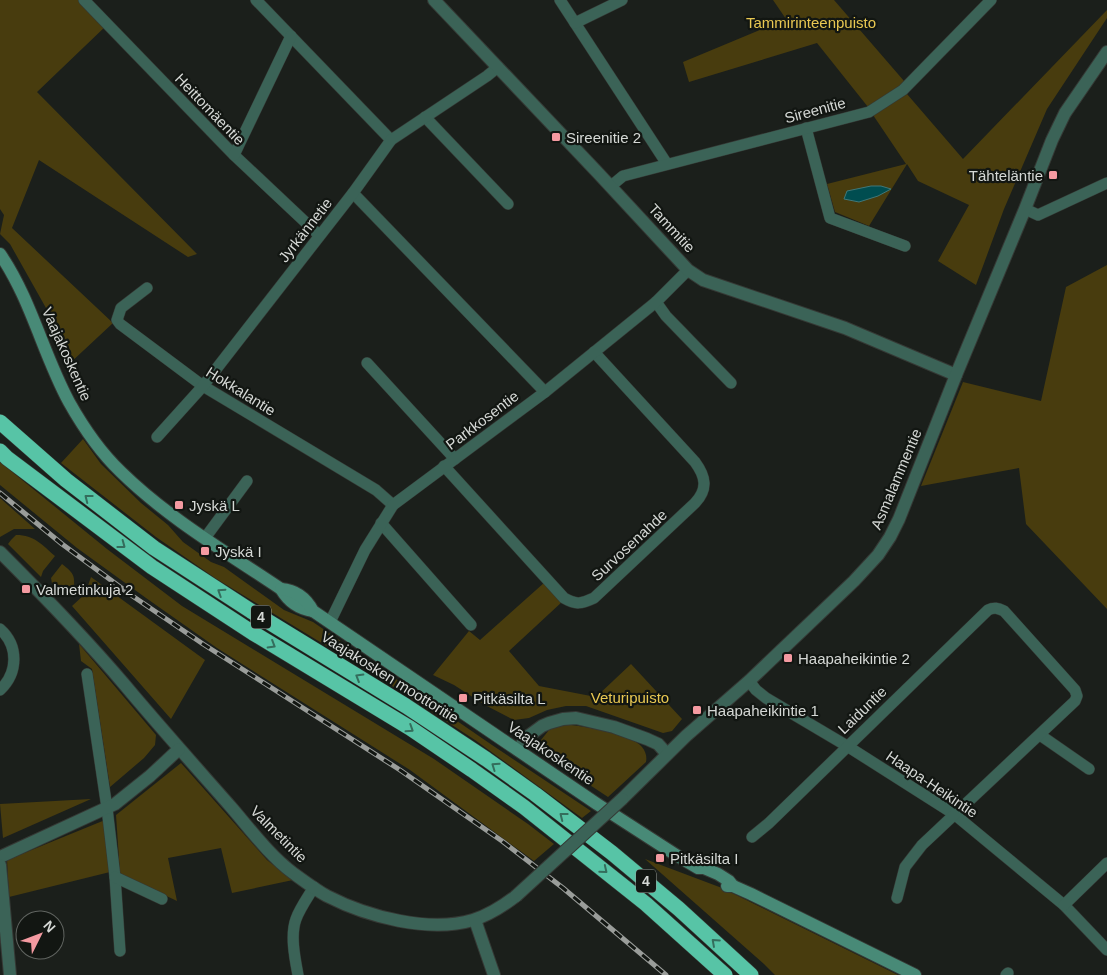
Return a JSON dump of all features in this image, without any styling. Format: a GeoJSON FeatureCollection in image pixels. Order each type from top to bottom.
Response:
{"type":"FeatureCollection","features":[{"type":"Feature","properties":{"kind":"highway","name":"Vaajakosken moottoritie"},"geometry":{"type":"LineString","coordinates":[[0,422],[66,480],[154,548],[251,611],[406,706],[535,794],[612,853],[679,909],[751,975]]}},
{"type":"Feature","properties":{"kind":"highway","name":"4"},"geometry":{"type":"LineString","coordinates":[[0,451],[152,567],[252,633],[410,728],[524,807],[646,904],[725,975]]}},
{"type":"Feature","properties":{"kind":"main road","name":"Vaajakoskentie"},"geometry":{"type":"LineString","coordinates":[[0,254],[26,302],[69,402],[96,443],[120,472],[142,492],[205,538],[281,589],[291,590],[308,602],[314,610],[330,622],[597,804],[698,868],[701,873],[714,882],[733,886],[915,975]]}},
{"type":"Feature","properties":{"kind":"street","name":"Heittomäentie"},"geometry":{"type":"LineString","coordinates":[[84,0],[234,155],[318,235]]}},
{"type":"Feature","properties":{"kind":"street"},"geometry":{"type":"LineString","coordinates":[[256,0],[391,140]]}},
{"type":"Feature","properties":{"kind":"street","name":"Tammitie"},"geometry":{"type":"LineString","coordinates":[[434,0],[688,270],[703,280],[845,328],[956,375]]}},
{"type":"Feature","properties":{"kind":"street"},"geometry":{"type":"LineString","coordinates":[[560,0],[667,164]]}},
{"type":"Feature","properties":{"kind":"street"},"geometry":{"type":"LineString","coordinates":[[575,23],[622,0]]}},
{"type":"Feature","properties":{"kind":"street","name":"Sireenitie"},"geometry":{"type":"LineString","coordinates":[[611,186],[623,176],[868,112],[904,90],[990,0]]}},
{"type":"Feature","properties":{"kind":"street"},"geometry":{"type":"LineString","coordinates":[[234,155],[291,36]]}},
{"type":"Feature","properties":{"kind":"street","name":"Asmalammentie"},"geometry":{"type":"LineString","coordinates":[[667,754],[854,581],[878,555],[890,537],[899,519],[1052,140],[1065,113],[1107,52]]}},
{"type":"Feature","properties":{"kind":"street","name":"Jyrkännetie"},"geometry":{"type":"LineString","coordinates":[[157,437],[203,386],[318,235],[353,193],[391,140],[498,67]]}},
{"type":"Feature","properties":{"kind":"street"},"geometry":{"type":"LineString","coordinates":[[425,117],[508,204]]}},
{"type":"Feature","properties":{"kind":"street"},"geometry":{"type":"LineString","coordinates":[[806,128],[830,218],[905,246]]}},
{"type":"Feature","properties":{"kind":"street"},"geometry":{"type":"LineString","coordinates":[[1025,209],[1038,215],[1107,183]]}},
{"type":"Feature","properties":{"kind":"street"},"geometry":{"type":"LineString","coordinates":[[353,193],[545,392]]}},
{"type":"Feature","properties":{"kind":"street","name":"Parkkosentie"},"geometry":{"type":"LineString","coordinates":[[330,622],[365,550],[393,505],[545,392],[656,302],[688,270]]}},
{"type":"Feature","properties":{"kind":"street","name":"Hokkalantie"},"geometry":{"type":"LineString","coordinates":[[147,288],[121,308],[118,320],[120,324],[203,386],[376,490],[393,505]]}},
{"type":"Feature","properties":{"kind":"street"},"geometry":{"type":"LineString","coordinates":[[656,302],[666,316],[732,383]]}},
{"type":"Feature","properties":{"kind":"street","name":"Survosenahde"},"geometry":{"type":"LineString","coordinates":[[444,466],[564,598],[573,603],[584,602],[594,598],[696,503],[705,487],[704,478],[695,462],[594,352]]}},
{"type":"Feature","properties":{"kind":"street"},"geometry":{"type":"LineString","coordinates":[[367,363],[455,459]]}},
{"type":"Feature","properties":{"kind":"street"},"geometry":{"type":"LineString","coordinates":[[205,538],[246,481]]}},
{"type":"Feature","properties":{"kind":"street"},"geometry":{"type":"LineString","coordinates":[[382,523],[471,625]]}},
{"type":"Feature","properties":{"kind":"street","name":"Valmetintie"},"geometry":{"type":"LineString","coordinates":[[0,552],[109,666],[270,852],[292,872],[327,896],[353,908],[396,921],[426,925],[458,924],[475,920],[496,910],[516,896],[622,799],[667,754]]}},
{"type":"Feature","properties":{"kind":"street","name":"Laiduntie"},"geometry":{"type":"LineString","coordinates":[[752,837],[988,610],[995,608],[1004,611],[1075,690],[1077,696],[1075,701],[1040,735]]}},
{"type":"Feature","properties":{"kind":"street"},"geometry":{"type":"LineString","coordinates":[[0,629],[12,646],[14,661],[10,677],[0,690]]}},
{"type":"Feature","properties":{"kind":"street"},"geometry":{"type":"LineString","coordinates":[[87,674],[107,808],[115,877],[120,951]]}},
{"type":"Feature","properties":{"kind":"street","name":"Haapa-Heikintie"},"geometry":{"type":"LineString","coordinates":[[749,680],[756,690],[766,698],[847,746],[954,814],[1064,905],[1107,950]]}},
{"type":"Feature","properties":{"kind":"street"},"geometry":{"type":"LineString","coordinates":[[518,750],[527,737],[542,726],[563,719],[576,718],[614,727],[647,739],[658,744],[667,754]]}},
{"type":"Feature","properties":{"kind":"street"},"geometry":{"type":"LineString","coordinates":[[897,898],[904,867],[922,845],[1040,735],[1088,769]]}},
{"type":"Feature","properties":{"kind":"street"},"geometry":{"type":"LineString","coordinates":[[0,857],[107,808],[150,776],[179,749]]}},
{"type":"Feature","properties":{"kind":"street"},"geometry":{"type":"LineString","coordinates":[[1064,905],[1107,864]]}},
{"type":"Feature","properties":{"kind":"street"},"geometry":{"type":"LineString","coordinates":[[0,865],[10,975]]}},
{"type":"Feature","properties":{"kind":"street"},"geometry":{"type":"LineString","coordinates":[[115,877],[162,899]]}},
{"type":"Feature","properties":{"kind":"street"},"geometry":{"type":"LineString","coordinates":[[298,975],[294,950],[296,920],[314,887]]}},
{"type":"Feature","properties":{"kind":"street"},"geometry":{"type":"LineString","coordinates":[[475,920],[494,975]]}},
{"type":"Feature","properties":{"kind":"green space"},"geometry":{"type":"Polygon","coordinates":[[[0,0],[85,0],[108,24],[37,92],[197,254],[188,257],[39,160],[12,228],[113,323],[69,364],[55,324],[10,244],[0,234],[4,215],[0,209],[0,0]]]}},
{"type":"Feature","properties":{"kind":"green space","name":"Tammirinteenpuisto"},"geometry":{"type":"Polygon","coordinates":[[[773,0],[834,0],[904,81],[900,88],[868,107],[817,43],[689,82],[683,62],[786,19],[773,0]]]}},
{"type":"Feature","properties":{"kind":"green space"},"geometry":{"type":"Polygon","coordinates":[[[1107,10],[1107,18],[1047,109],[1004,209],[976,285],[938,261],[969,205],[918,181],[907,164],[869,226],[835,212],[827,184],[906,164],[873,115],[907,94],[963,159],[1107,10]]]}},
{"type":"Feature","properties":{"kind":"green space"},"geometry":{"type":"Polygon","coordinates":[[[1107,265],[1107,609],[1026,524],[1019,468],[921,486],[963,382],[1041,401],[1066,287],[1107,265]]]}},
{"type":"Feature","properties":{"kind":"green space"},"geometry":{"type":"Polygon","coordinates":[[[83,439],[101,464],[141,503],[168,525],[183,542],[211,562],[224,567],[284,610],[313,622],[591,811],[582,818],[475,740],[389,684],[215,578],[156,537],[61,463],[83,439]]]}},
{"type":"Feature","properties":{"kind":"green space"},"geometry":{"type":"Polygon","coordinates":[[[0,462],[107,549],[182,606],[434,759],[554,844],[534,861],[410,770],[217,648],[77,548],[0,485],[0,462]]]}},
{"type":"Feature","properties":{"kind":"green space"},"geometry":{"type":"Polygon","coordinates":[[[0,498],[35,529],[14,529],[0,537],[0,498]]]}},
{"type":"Feature","properties":{"kind":"green space"},"geometry":{"type":"Polygon","coordinates":[[[16,535],[23,535],[33,539],[55,556],[43,571],[41,577],[8,544],[16,535]]]}},
{"type":"Feature","properties":{"kind":"green space"},"geometry":{"type":"Polygon","coordinates":[[[62,564],[74,577],[74,589],[63,594],[53,589],[51,578],[62,564]]]}},
{"type":"Feature","properties":{"kind":"green space"},"geometry":{"type":"Polygon","coordinates":[[[91,577],[205,660],[171,719],[72,606],[85,594],[91,577]]]}},
{"type":"Feature","properties":{"kind":"green space","name":"Veturipuisto"},"geometry":{"type":"Polygon","coordinates":[[[545,582],[563,601],[509,651],[539,686],[596,697],[631,664],[682,719],[672,731],[663,733],[586,706],[566,706],[547,710],[529,718],[514,720],[433,675],[469,631],[480,640],[545,582]]]}},
{"type":"Feature","properties":{"kind":"green space"},"geometry":{"type":"Polygon","coordinates":[[[79,644],[156,735],[155,745],[144,758],[110,787],[92,669],[81,661],[79,644]]]}},
{"type":"Feature","properties":{"kind":"green space"},"geometry":{"type":"Polygon","coordinates":[[[562,724],[592,728],[628,738],[642,747],[646,755],[646,762],[608,797],[555,762],[541,740],[549,730],[562,724]]]}},
{"type":"Feature","properties":{"kind":"green space"},"geometry":{"type":"Polygon","coordinates":[[[181,763],[267,860],[293,880],[232,893],[221,848],[168,858],[177,901],[120,874],[116,815],[181,763]]]}},
{"type":"Feature","properties":{"kind":"green space"},"geometry":{"type":"Polygon","coordinates":[[[91,799],[3,838],[0,804],[91,799]]]}},
{"type":"Feature","properties":{"kind":"green space"},"geometry":{"type":"Polygon","coordinates":[[[105,820],[110,872],[9,897],[7,860],[105,820]]]}},
{"type":"Feature","properties":{"kind":"green space"},"geometry":{"type":"Polygon","coordinates":[[[645,859],[722,888],[898,975],[775,975],[645,859]]]}},
{"type":"Feature","properties":{"kind":"water"},"geometry":{"type":"Polygon","coordinates":[[[871,186],[891,189],[878,196],[859,202],[844,199],[847,191],[871,186]]]}},
{"type":"Feature","properties":{"kind":"railway"},"geometry":{"type":"LineString","coordinates":[[0,493],[62,544],[131,595],[203,644],[400,770],[502,841],[563,888],[666,975]]}},
{"type":"Feature","properties":{"kind":"place","name":"Sireenitie 2"},"geometry":{"type":"Point","coordinates":[556,137]}},
{"type":"Feature","properties":{"kind":"place","name":"Tähteläntie"},"geometry":{"type":"Point","coordinates":[1053,175]}},
{"type":"Feature","properties":{"kind":"place","name":"Jyskä L"},"geometry":{"type":"Point","coordinates":[179,505]}},
{"type":"Feature","properties":{"kind":"place","name":"Jyskä I"},"geometry":{"type":"Point","coordinates":[205,551]}},
{"type":"Feature","properties":{"kind":"place","name":"Valmetinkuja 2"},"geometry":{"type":"Point","coordinates":[26,589]}},
{"type":"Feature","properties":{"kind":"place","name":"Haapaheikintie 2"},"geometry":{"type":"Point","coordinates":[788,658]}},
{"type":"Feature","properties":{"kind":"place","name":"Pitkäsilta L"},"geometry":{"type":"Point","coordinates":[463,698]}},
{"type":"Feature","properties":{"kind":"place","name":"Haapaheikintie 1"},"geometry":{"type":"Point","coordinates":[697,710]}},
{"type":"Feature","properties":{"kind":"place","name":"Pitkäsilta I"},"geometry":{"type":"Point","coordinates":[660,858]}}]}
